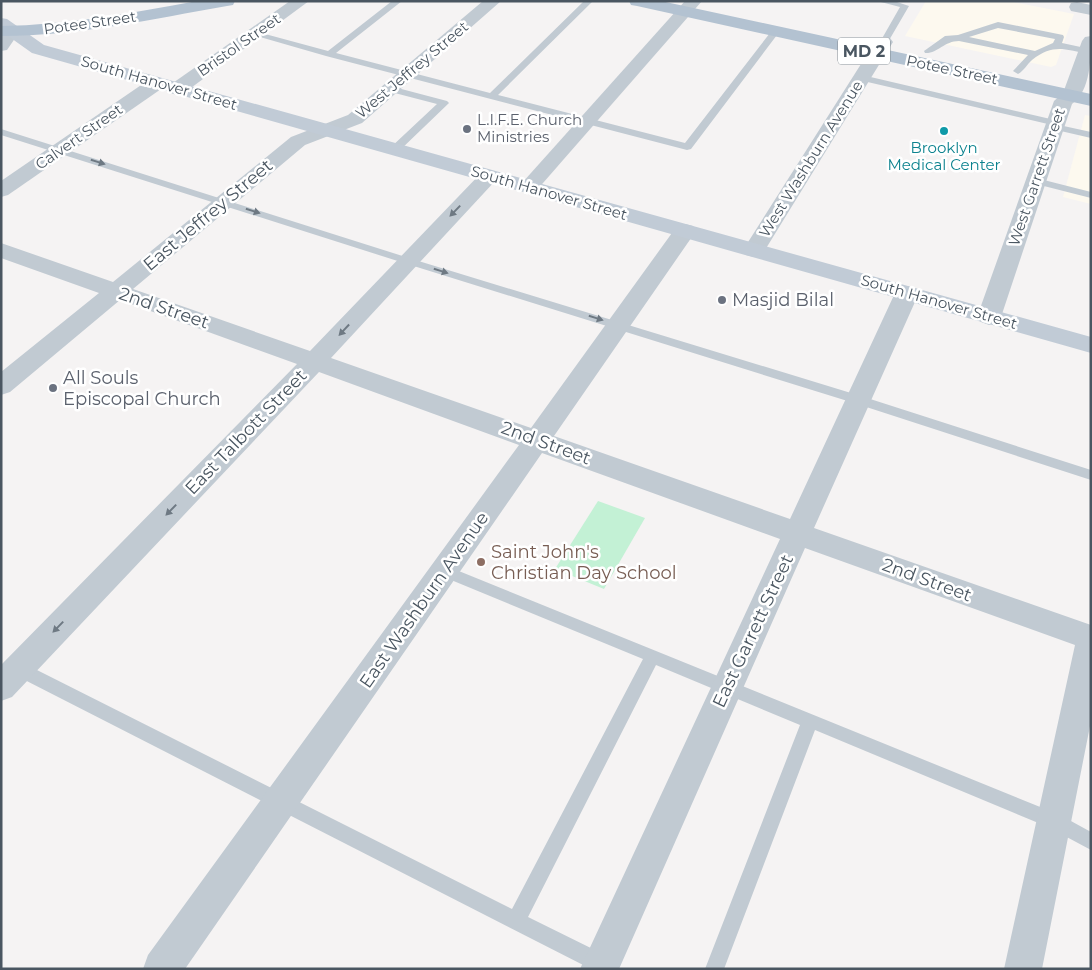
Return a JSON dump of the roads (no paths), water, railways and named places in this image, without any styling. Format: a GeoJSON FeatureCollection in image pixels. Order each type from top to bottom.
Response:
{"type":"FeatureCollection","features":[{"type":"Feature","properties":{"kind":"main road","name":"Potee Street"},"geometry":{"type":"LineString","coordinates":[[3,30],[61,16],[163,1]]}},
{"type":"Feature","properties":{"kind":"main road","name":"Potee Street"},"geometry":{"type":"LineString","coordinates":[[3,30],[108,21],[227,1]]}},
{"type":"Feature","properties":{"kind":"main road","name":"Potee Street"},"geometry":{"type":"LineString","coordinates":[[638,1],[691,4],[880,48],[1079,88]]}},
{"type":"Feature","properties":{"kind":"main road","name":"Potee Street"},"geometry":{"type":"LineString","coordinates":[[691,4],[776,32],[880,48],[928,52],[1018,71],[1079,88],[1091,100]]}},
{"type":"Feature","properties":{"kind":"main road","name":"South Hanover Street"},"geometry":{"type":"LineString","coordinates":[[3,30],[38,49],[1091,345]]}},
{"type":"Feature","properties":{"kind":"street","name":"Bristol Street"},"geometry":{"type":"LineString","coordinates":[[177,89],[301,1]]}},
{"type":"Feature","properties":{"kind":"street","name":"West Jeffrey Street"},"geometry":{"type":"LineString","coordinates":[[327,131],[355,119],[493,1]]}},
{"type":"Feature","properties":{"kind":"street"},"geometry":{"type":"LineString","coordinates":[[529,187],[691,4]]}},
{"type":"Feature","properties":{"kind":"street","name":"West Garrett Street"},"geometry":{"type":"LineString","coordinates":[[989,317],[1063,101],[1079,88],[1089,46]]}},
{"type":"Feature","properties":{"kind":"street","name":"West Washburn Avenue"},"geometry":{"type":"LineString","coordinates":[[754,250],[880,48]]}},
{"type":"Feature","properties":{"kind":"street","name":"Calvert Street"},"geometry":{"type":"LineString","coordinates":[[1,192],[157,83]]}},
{"type":"Feature","properties":{"kind":"street","name":"East Jeffrey Street"},"geometry":{"type":"LineString","coordinates":[[1,386],[298,141],[327,131]]}},
{"type":"Feature","properties":{"kind":"street","name":"East Talbott Street"},"geometry":{"type":"LineString","coordinates":[[10,678],[315,361],[489,176]]}},
{"type":"Feature","properties":{"kind":"street","name":"East Washburn Avenue"},"geometry":{"type":"LineString","coordinates":[[162,969],[685,231]]}},
{"type":"Feature","properties":{"kind":"street","name":"2nd Street"},"geometry":{"type":"LineString","coordinates":[[1,250],[798,533],[1091,640]]}},
{"type":"Feature","properties":{"kind":"street","name":"East Garrett Street"},"geometry":{"type":"LineString","coordinates":[[604,967],[727,687],[907,294]]}},
{"type":"Feature","properties":{"kind":"street"},"geometry":{"type":"LineString","coordinates":[[1023,969],[1091,640]]}},
{"type":"Feature","properties":{"kind":"lane"},"geometry":{"type":"LineString","coordinates":[[329,54],[398,1]]}},
{"type":"Feature","properties":{"kind":"lane"},"geometry":{"type":"LineString","coordinates":[[492,96],[589,1]]}},
{"type":"Feature","properties":{"kind":"lane"},"geometry":{"type":"LineString","coordinates":[[880,48],[905,6],[881,1]]}},
{"type":"Feature","properties":{"kind":"lane"},"geometry":{"type":"LineString","coordinates":[[959,38],[998,24],[1060,37],[1057,45]]}},
{"type":"Feature","properties":{"kind":"lane"},"geometry":{"type":"LineString","coordinates":[[254,34],[687,147],[776,32]]}},
{"type":"Feature","properties":{"kind":"lane"},"geometry":{"type":"LineString","coordinates":[[928,52],[948,38],[959,38],[1034,53]]}},
{"type":"Feature","properties":{"kind":"lane"},"geometry":{"type":"LineString","coordinates":[[1018,71],[1022,63],[1034,53],[1057,45],[1089,46]]}},
{"type":"Feature","properties":{"kind":"lane"},"geometry":{"type":"LineString","coordinates":[[862,78],[1091,135]]}},
{"type":"Feature","properties":{"kind":"lane"},"geometry":{"type":"LineString","coordinates":[[390,89],[444,103],[394,150]]}},
{"type":"Feature","properties":{"kind":"lane"},"geometry":{"type":"LineString","coordinates":[[1,132],[408,261],[859,400],[1091,475]]}},
{"type":"Feature","properties":{"kind":"lane"},"geometry":{"type":"LineString","coordinates":[[1036,181],[1091,194]]}},
{"type":"Feature","properties":{"kind":"lane"},"geometry":{"type":"LineString","coordinates":[[444,571],[1054,821],[1091,842]]}},
{"type":"Feature","properties":{"kind":"lane"},"geometry":{"type":"LineString","coordinates":[[516,921],[652,656]]}},
{"type":"Feature","properties":{"kind":"lane"},"geometry":{"type":"LineString","coordinates":[[10,678],[281,802],[604,967]]}},
{"type":"Feature","properties":{"kind":"lane"},"geometry":{"type":"LineString","coordinates":[[714,969],[810,721]]}},
{"type":"Feature","properties":{"kind":"place","name":"L.I.F.E. Church Ministries"},"geometry":{"type":"Point","coordinates":[467,129]}},
{"type":"Feature","properties":{"kind":"place","name":"Brooklyn Medical Center"},"geometry":{"type":"Point","coordinates":[944,131]}},
{"type":"Feature","properties":{"kind":"place","name":"Masjid Bilal"},"geometry":{"type":"Point","coordinates":[722,300]}},
{"type":"Feature","properties":{"kind":"place","name":"All Souls Episcopal Church"},"geometry":{"type":"Point","coordinates":[53,388]}},
{"type":"Feature","properties":{"kind":"place","name":"Saint John's Christian Day School"},"geometry":{"type":"Point","coordinates":[481,562]}}]}
